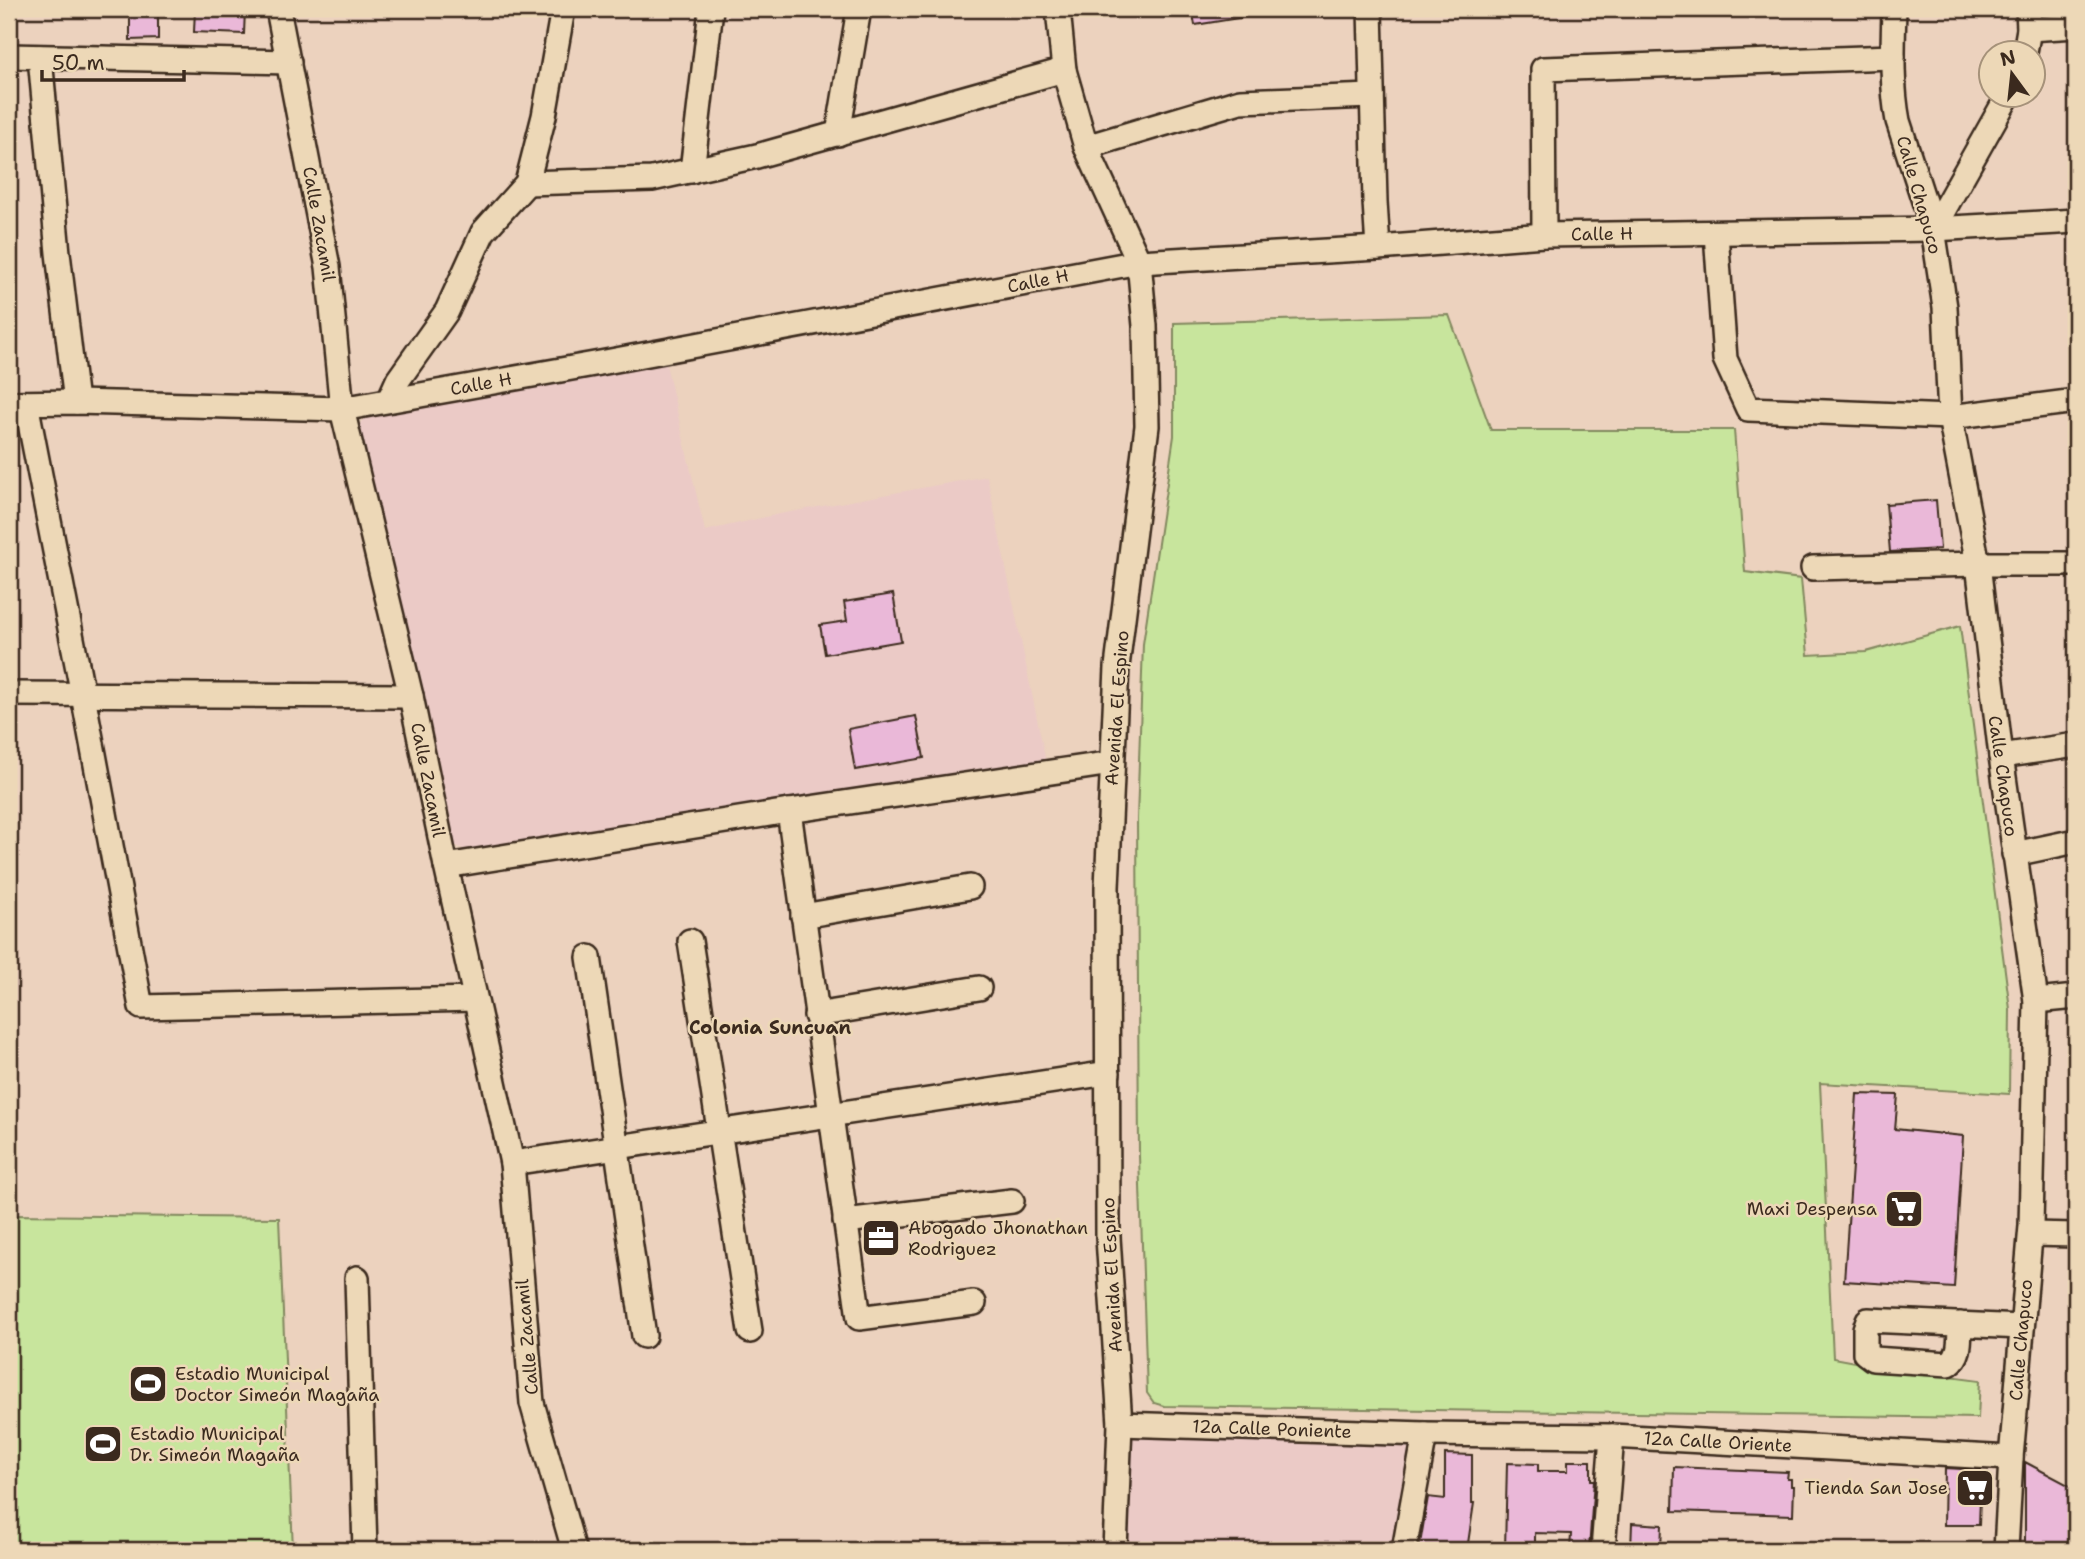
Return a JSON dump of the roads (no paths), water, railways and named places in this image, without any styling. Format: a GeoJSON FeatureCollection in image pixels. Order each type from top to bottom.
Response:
{"type":"FeatureCollection","features":[{"type":"Feature","properties":{"kind":"street","name":"Calle Zacamil"},"geometry":{"type":"LineString","coordinates":[[278,9],[328,267],[342,409],[411,696],[512,1163],[532,1402],[574,1550]]}},
{"type":"Feature","properties":{"kind":"street"},"geometry":{"type":"LineString","coordinates":[[390,400],[398,380],[446,311],[483,232],[527,183],[544,116],[563,9]]}},
{"type":"Feature","properties":{"kind":"street"},"geometry":{"type":"LineString","coordinates":[[692,170],[711,9]]}},
{"type":"Feature","properties":{"kind":"street"},"geometry":{"type":"LineString","coordinates":[[838,134],[859,9]]}},
{"type":"Feature","properties":{"kind":"street","name":"Avenida El Espino"},"geometry":{"type":"LineString","coordinates":[[1058,9],[1064,70],[1086,147],[1139,262],[1145,326],[1147,426],[1116,667],[1107,887],[1108,1237],[1120,1424],[1115,1550]]}},
{"type":"Feature","properties":{"kind":"street"},"geometry":{"type":"LineString","coordinates":[[1370,9],[1378,248]]}},
{"type":"Feature","properties":{"kind":"street","name":"Calle Chapuco"},"geometry":{"type":"LineString","coordinates":[[1895,9],[1895,105],[1933,229],[1945,307],[1950,416],[1978,564],[2014,854],[2036,1001],[2031,1234],[2011,1458],[2006,1550]]}},
{"type":"Feature","properties":{"kind":"street"},"geometry":{"type":"LineString","coordinates":[[2027,38],[2029,19],[2076,26]]}},
{"type":"Feature","properties":{"kind":"street"},"geometry":{"type":"LineString","coordinates":[[9,56],[289,62]]}},
{"type":"Feature","properties":{"kind":"street"},"geometry":{"type":"LineString","coordinates":[[40,57],[58,253],[76,402]]}},
{"type":"Feature","properties":{"kind":"street"},"geometry":{"type":"LineString","coordinates":[[1544,235],[1543,69],[1893,57]]}},
{"type":"Feature","properties":{"kind":"street"},"geometry":{"type":"LineString","coordinates":[[527,183],[652,179],[757,156],[1064,70]]}},
{"type":"Feature","properties":{"kind":"street"},"geometry":{"type":"LineString","coordinates":[[1086,147],[1240,100],[1372,96]]}},
{"type":"Feature","properties":{"kind":"street"},"geometry":{"type":"LineString","coordinates":[[1933,229],[2001,108]]}},
{"type":"Feature","properties":{"kind":"street","name":"Calle H"},"geometry":{"type":"LineString","coordinates":[[17,403],[342,409],[1139,262],[1544,235],[1933,229],[2076,221]]}},
{"type":"Feature","properties":{"kind":"street"},"geometry":{"type":"LineString","coordinates":[[1716,233],[1725,359],[1748,409],[1950,416],[2076,401]]}},
{"type":"Feature","properties":{"kind":"street"},"geometry":{"type":"LineString","coordinates":[[17,403],[83,695],[141,1007],[475,999]]}},
{"type":"Feature","properties":{"kind":"street"},"geometry":{"type":"LineString","coordinates":[[1813,568],[2076,564]]}},
{"type":"Feature","properties":{"kind":"street"},"geometry":{"type":"LineString","coordinates":[[9,694],[411,696]]}},
{"type":"Feature","properties":{"kind":"street"},"geometry":{"type":"LineString","coordinates":[[2001,756],[2076,744]]}},
{"type":"Feature","properties":{"kind":"street"},"geometry":{"type":"LineString","coordinates":[[446,866],[1112,763]]}},
{"type":"Feature","properties":{"kind":"street"},"geometry":{"type":"LineString","coordinates":[[789,811],[859,1318],[974,1303]]}},
{"type":"Feature","properties":{"kind":"street"},"geometry":{"type":"LineString","coordinates":[[2014,854],[2076,841]]}},
{"type":"Feature","properties":{"kind":"street"},"geometry":{"type":"LineString","coordinates":[[803,916],[971,887]]}},
{"type":"Feature","properties":{"kind":"street"},"geometry":{"type":"LineString","coordinates":[[690,942],[750,1331]]}},
{"type":"Feature","properties":{"kind":"street"},"geometry":{"type":"LineString","coordinates":[[589,957],[644,1336]]}},
{"type":"Feature","properties":{"kind":"street"},"geometry":{"type":"LineString","coordinates":[[816,1015],[979,988]]}},
{"type":"Feature","properties":{"kind":"street"},"geometry":{"type":"LineString","coordinates":[[2036,1001],[2076,997]]}},
{"type":"Feature","properties":{"kind":"street"},"geometry":{"type":"LineString","coordinates":[[512,1163],[1108,1073]]}},
{"type":"Feature","properties":{"kind":"street"},"geometry":{"type":"LineString","coordinates":[[845,1221],[1012,1201]]}},
{"type":"Feature","properties":{"kind":"street"},"geometry":{"type":"LineString","coordinates":[[2031,1234],[2076,1235]]}},
{"type":"Feature","properties":{"kind":"street"},"geometry":{"type":"LineString","coordinates":[[357,1278],[365,1550]]}},
{"type":"Feature","properties":{"kind":"street"},"geometry":{"type":"LineString","coordinates":[[1960,1324],[2022,1327]]}},
{"type":"Feature","properties":{"kind":"street","name":"12a Calle Poniente"},"geometry":{"type":"LineString","coordinates":[[1120,1424],[1425,1434]]}},
{"type":"Feature","properties":{"kind":"street"},"geometry":{"type":"LineString","coordinates":[[1404,1550],[1425,1434]]}},
{"type":"Feature","properties":{"kind":"street","name":"12a Calle Oriente"},"geometry":{"type":"LineString","coordinates":[[1425,1434],[1612,1436],[2011,1458]]}},
{"type":"Feature","properties":{"kind":"street"},"geometry":{"type":"LineString","coordinates":[[1603,1550],[1612,1436]]}},
{"type":"Feature","properties":{"kind":"place","name":"Maxi Despensa"},"geometry":{"type":"Point","coordinates":[1904,1209]}},
{"type":"Feature","properties":{"kind":"place","name":"Abogado Jhonathan Rodriguez"},"geometry":{"type":"Point","coordinates":[881,1238]}},
{"type":"Feature","properties":{"kind":"place","name":"Estadio Municipal Doctor Simeón Magaña"},"geometry":{"type":"Point","coordinates":[148,1384]}},
{"type":"Feature","properties":{"kind":"place","name":"Estadio Municipal Dr. Simeón Magaña"},"geometry":{"type":"Point","coordinates":[103,1444]}},
{"type":"Feature","properties":{"kind":"place","name":"Tienda San Jose"},"geometry":{"type":"Point","coordinates":[1975,1488]}},
{"type":"Feature","properties":{"kind":"district","name":"Colonia Suncuan"},"geometry":{"type":"Point","coordinates":[770,1027]}}]}
